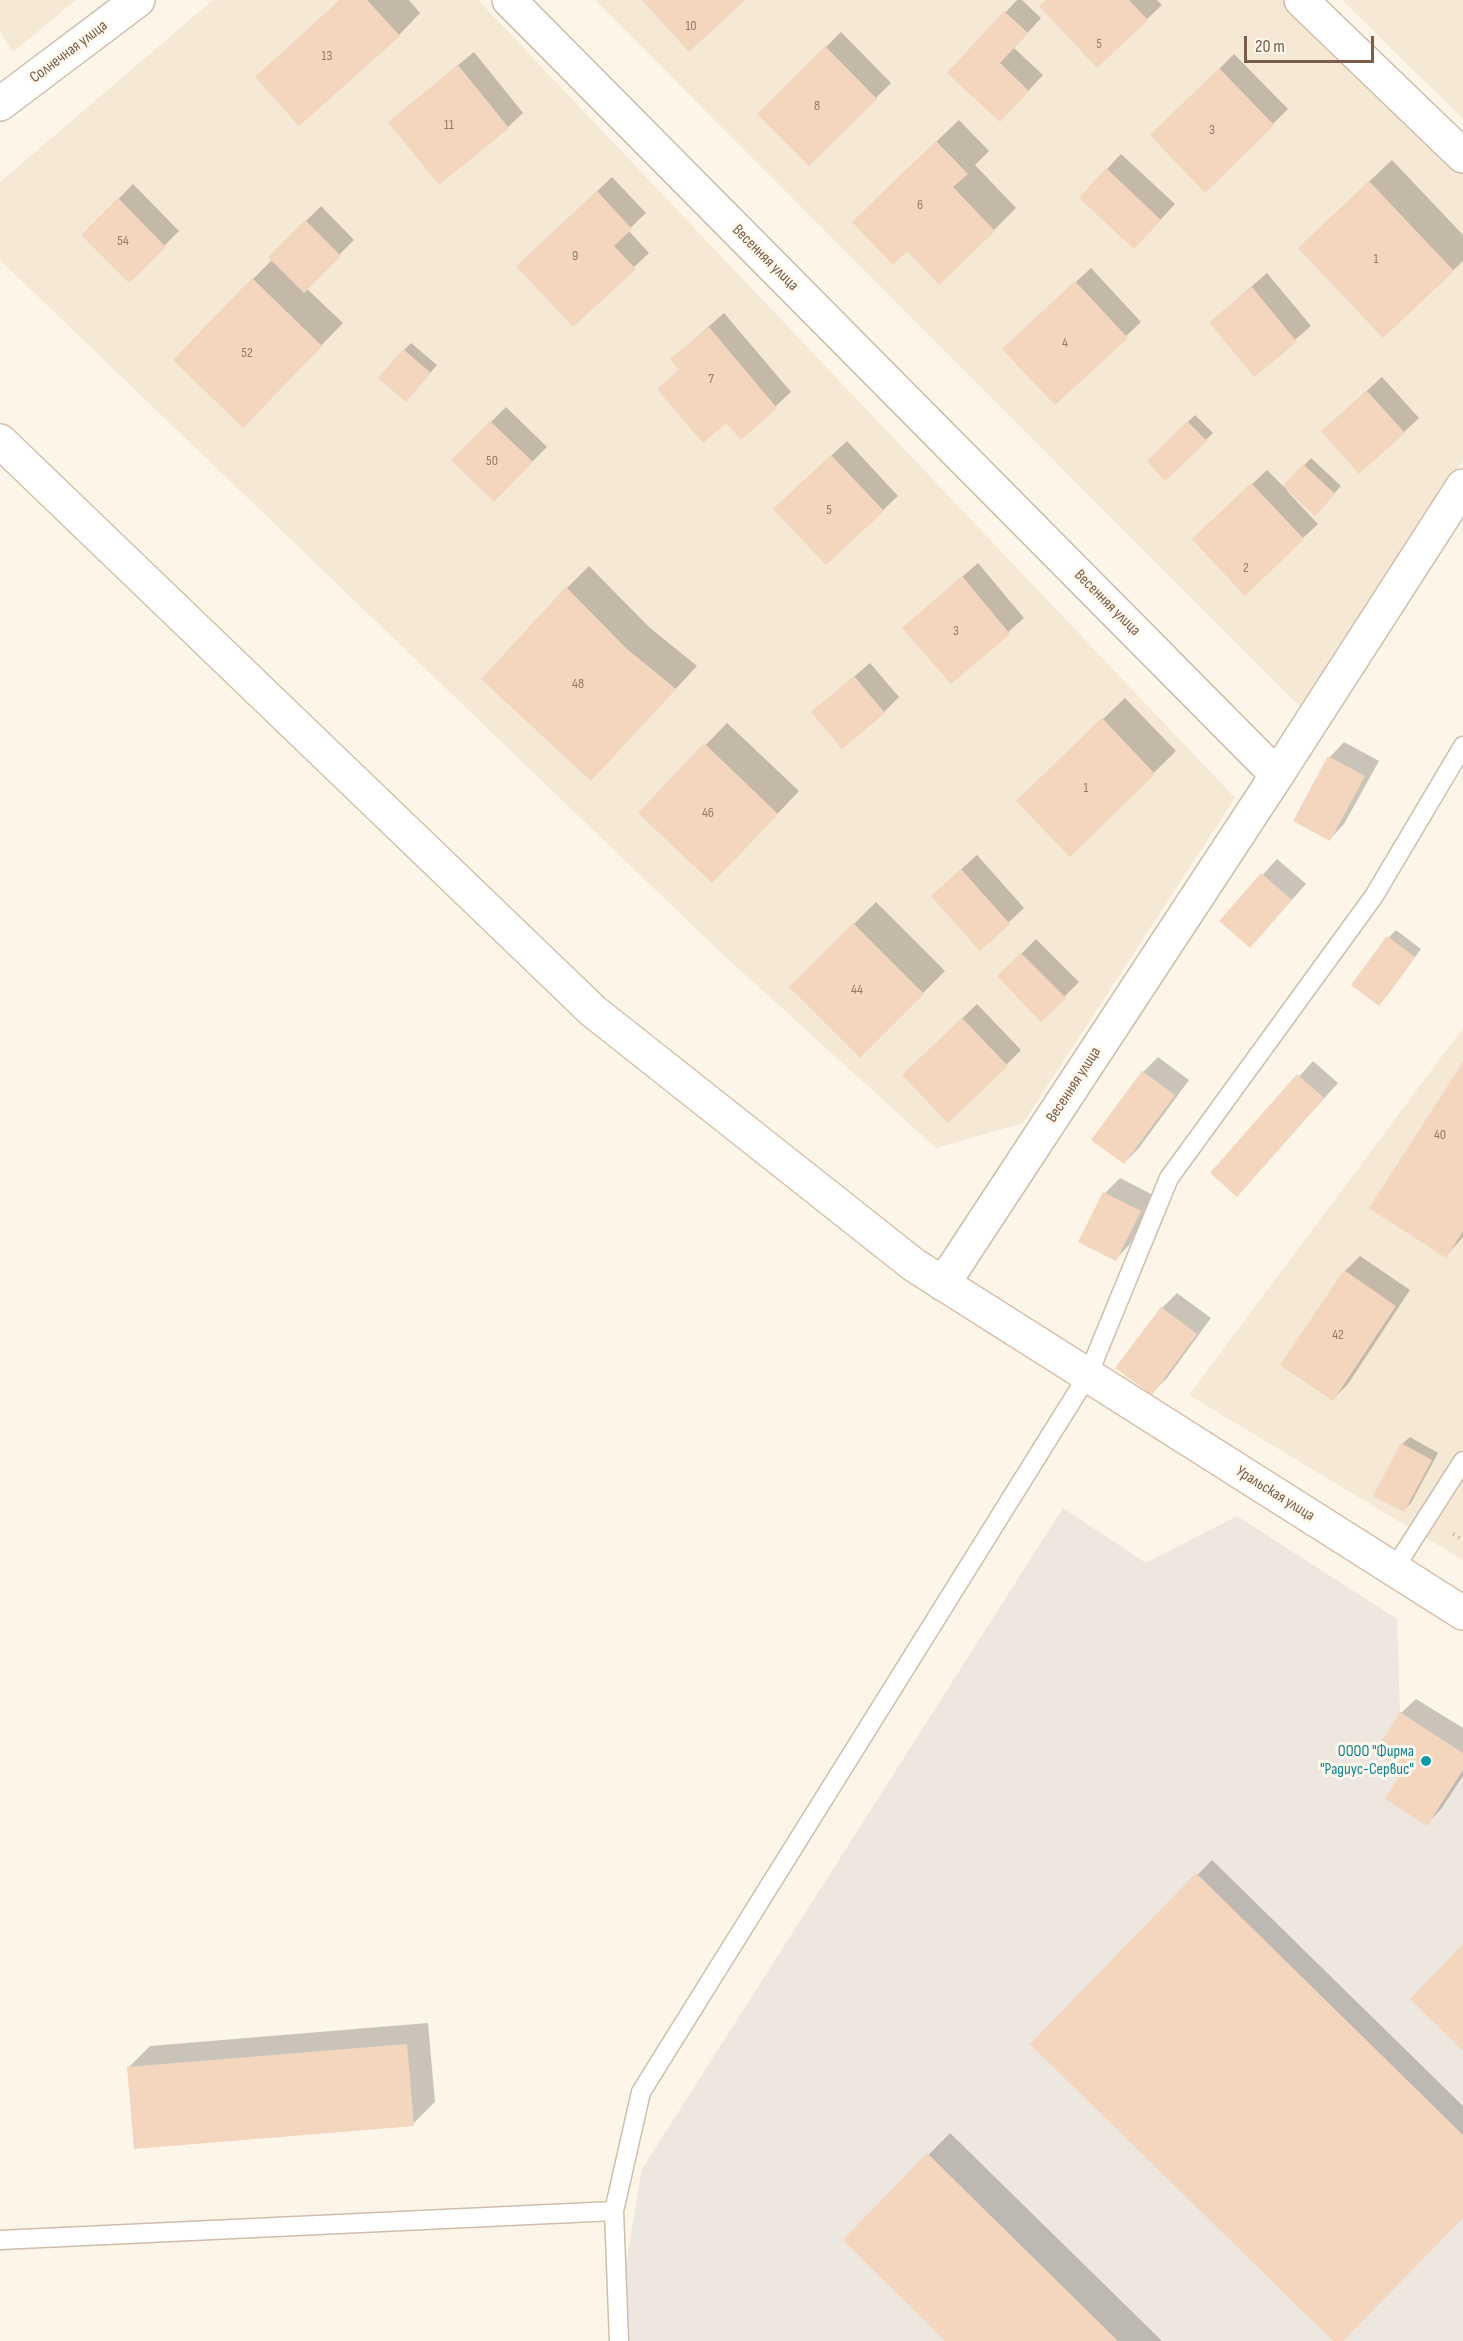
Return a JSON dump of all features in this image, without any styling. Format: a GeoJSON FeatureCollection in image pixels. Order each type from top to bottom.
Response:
{"type":"FeatureCollection","features":[{"type":"Feature","properties":{"kind":"street","name":"Солнечная улица"},"geometry":{"type":"LineString","coordinates":[[0,104],[138,0]]}},
{"type":"Feature","properties":{"kind":"street","name":"Весенняя улица"},"geometry":{"type":"LineString","coordinates":[[509,0],[1277,775],[943,1284]]}},
{"type":"Feature","properties":{"kind":"street"},"geometry":{"type":"LineString","coordinates":[[1301,0],[1463,156]]}},
{"type":"Feature","properties":{"kind":"street","name":"Уральская улица"},"geometry":{"type":"LineString","coordinates":[[0,441],[593,1011],[914,1265],[1463,1613]]}},
{"type":"Feature","properties":{"kind":"street"},"geometry":{"type":"LineString","coordinates":[[1277,775],[1463,486]]}},
{"type":"Feature","properties":{"kind":"lane"},"geometry":{"type":"LineString","coordinates":[[619,2341],[614,2211],[641,2092],[1088,1376],[1169,1179],[1374,896],[1463,746]]}},
{"type":"Feature","properties":{"kind":"lane"},"geometry":{"type":"LineString","coordinates":[[1394,1569],[1463,1461]]}},
{"type":"Feature","properties":{"kind":"lane"},"geometry":{"type":"LineString","coordinates":[[0,2240],[614,2211]]}},
{"type":"Feature","properties":{"kind":"shaded area"},"geometry":{"type":"Polygon","coordinates":[[[0,0],[76,0],[13,52],[0,31],[0,0]]]}},
{"type":"Feature","properties":{"kind":"shaded area"},"geometry":{"type":"Polygon","coordinates":[[[213,0],[478,0],[1235,798],[1023,1123],[936,1148],[717,949],[0,260],[0,182],[213,0]]]}},
{"type":"Feature","properties":{"kind":"shaded area"},"geometry":{"type":"Polygon","coordinates":[[[595,0],[1289,0],[1463,167],[1463,460],[1302,709],[595,0]]]}},
{"type":"Feature","properties":{"kind":"shaded area"},"geometry":{"type":"Polygon","coordinates":[[[1342,0],[1463,0],[1463,119],[1342,0]]]}},
{"type":"Feature","properties":{"kind":"shaded area"},"geometry":{"type":"Polygon","coordinates":[[[1463,1028],[1463,1560],[1189,1395],[1463,1028]]]}},
{"type":"Feature","properties":{"kind":"shaded area"},"geometry":{"type":"Polygon","coordinates":[[[1063,1508],[1146,1563],[1237,1516],[1397,1619],[1400,1712],[1463,1753],[1463,2341],[627,2341],[619,2307],[642,2169],[1063,1508]]]}},
{"type":"Feature","properties":{"kind":"building"},"geometry":{"type":"Polygon","coordinates":[[[340,0],[367,0],[400,36],[299,126],[255,77],[340,0]]]}},
{"type":"Feature","properties":{"kind":"building"},"geometry":{"type":"Polygon","coordinates":[[[642,0],[745,0],[689,52],[642,0]]]}},
{"type":"Feature","properties":{"kind":"building"},"geometry":{"type":"Polygon","coordinates":[[[1046,0],[1129,0],[1148,20],[1097,68],[1039,6],[1046,0]]]}},
{"type":"Feature","properties":{"kind":"building"},"geometry":{"type":"Polygon","coordinates":[[[1004,11],[1028,33],[1000,63],[1029,91],[1000,122],[947,73],[1004,11]]]}},
{"type":"Feature","properties":{"kind":"building"},"geometry":{"type":"Polygon","coordinates":[[[825,46],[877,99],[809,166],[757,114],[825,46]]]}},
{"type":"Feature","properties":{"kind":"building"},"geometry":{"type":"Polygon","coordinates":[[[458,65],[509,128],[439,185],[388,122],[458,65]]]}},
{"type":"Feature","properties":{"kind":"building"},"geometry":{"type":"Polygon","coordinates":[[[1219,68],[1274,125],[1205,193],[1150,135],[1219,68]]]}},
{"type":"Feature","properties":{"kind":"building"},"geometry":{"type":"Polygon","coordinates":[[[936,141],[968,174],[953,187],[995,231],[939,285],[907,251],[893,265],[852,222],[936,141]]]}},
{"type":"Feature","properties":{"kind":"building"},"geometry":{"type":"Polygon","coordinates":[[[1106,168],[1161,220],[1134,249],[1079,198],[1106,168]]]}},
{"type":"Feature","properties":{"kind":"building"},"geometry":{"type":"Polygon","coordinates":[[[1369,181],[1454,271],[1383,338],[1298,248],[1369,181]]]}},
{"type":"Feature","properties":{"kind":"building"},"geometry":{"type":"Polygon","coordinates":[[[597,191],[632,229],[614,246],[636,269],[573,327],[516,266],[597,191]]]}},
{"type":"Feature","properties":{"kind":"building"},"geometry":{"type":"Polygon","coordinates":[[[118,198],[166,247],[129,283],[81,235],[118,198]]]}},
{"type":"Feature","properties":{"kind":"building"},"geometry":{"type":"Polygon","coordinates":[[[305,220],[341,256],[304,293],[268,257],[305,220]]]}},
{"type":"Feature","properties":{"kind":"building"},"geometry":{"type":"Polygon","coordinates":[[[252,278],[322,346],[243,428],[173,360],[252,278]]]}},
{"type":"Feature","properties":{"kind":"building"},"geometry":{"type":"Polygon","coordinates":[[[1075,281],[1128,338],[1055,405],[1002,349],[1075,281]]]}},
{"type":"Feature","properties":{"kind":"building"},"geometry":{"type":"Polygon","coordinates":[[[1252,287],[1297,342],[1254,377],[1209,322],[1252,287]]]}},
{"type":"Feature","properties":{"kind":"building"},"geometry":{"type":"Polygon","coordinates":[[[709,327],[777,408],[741,440],[726,423],[703,443],[657,389],[679,370],[670,359],[709,327]]]}},
{"type":"Feature","properties":{"kind":"building"},"geometry":{"type":"Polygon","coordinates":[[[403,349],[431,373],[406,402],[378,378],[403,349]]]}},
{"type":"Feature","properties":{"kind":"building"},"geometry":{"type":"Polygon","coordinates":[[[1367,391],[1405,433],[1359,474],[1321,431],[1367,391]]]}},
{"type":"Feature","properties":{"kind":"building"},"geometry":{"type":"Polygon","coordinates":[[[490,421],[533,462],[494,502],[451,460],[490,421]]]}},
{"type":"Feature","properties":{"kind":"building"},"geometry":{"type":"Polygon","coordinates":[[[1187,421],[1207,441],[1165,481],[1147,461],[1187,421]]]}},
{"type":"Feature","properties":{"kind":"building"},"geometry":{"type":"Polygon","coordinates":[[[831,455],[884,511],[826,565],[773,509],[831,455]]]}},
{"type":"Feature","properties":{"kind":"building"},"geometry":{"type":"Polygon","coordinates":[[[1303,464],[1335,494],[1315,516],[1283,486],[1303,464]]]}},
{"type":"Feature","properties":{"kind":"building"},"geometry":{"type":"Polygon","coordinates":[[[1251,483],[1304,539],[1245,596],[1192,539],[1251,483]]]}},
{"type":"Feature","properties":{"kind":"building"},"geometry":{"type":"Polygon","coordinates":[[[962,576],[1010,634],[951,684],[902,628],[962,576]]]}},
{"type":"Feature","properties":{"kind":"building"},"geometry":{"type":"Polygon","coordinates":[[[566,587],[627,649],[676,689],[591,781],[481,679],[566,587]]]}},
{"type":"Feature","properties":{"kind":"building"},"geometry":{"type":"Polygon","coordinates":[[[854,676],[885,713],[842,749],[811,712],[854,676]]]}},
{"type":"Feature","properties":{"kind":"building"},"geometry":{"type":"Polygon","coordinates":[[[1102,718],[1155,774],[1070,857],[1016,801],[1102,718]]]}},
{"type":"Feature","properties":{"kind":"building"},"geometry":{"type":"Polygon","coordinates":[[[704,743],[778,814],[712,883],[638,813],[704,743]]]}},
{"type":"Feature","properties":{"kind":"building"},"geometry":{"type":"Polygon","coordinates":[[[1328,756],[1365,776],[1330,841],[1293,821],[1328,756]]]}},
{"type":"Feature","properties":{"kind":"building"},"geometry":{"type":"Polygon","coordinates":[[[961,869],[1010,924],[980,951],[931,896],[961,869]]]}},
{"type":"Feature","properties":{"kind":"building"},"geometry":{"type":"Polygon","coordinates":[[[1261,873],[1292,900],[1250,948],[1219,921],[1261,873]]]}},
{"type":"Feature","properties":{"kind":"building"},"geometry":{"type":"Polygon","coordinates":[[[853,923],[924,994],[860,1058],[789,987],[853,923]]]}},
{"type":"Feature","properties":{"kind":"building"},"geometry":{"type":"Polygon","coordinates":[[[1387,936],[1415,957],[1379,1006],[1351,985],[1387,936]]]}},
{"type":"Feature","properties":{"kind":"building"},"geometry":{"type":"Polygon","coordinates":[[[1021,953],[1066,998],[1041,1022],[997,976],[1021,953]]]}},
{"type":"Feature","properties":{"kind":"building"},"geometry":{"type":"Polygon","coordinates":[[[962,1018],[1008,1066],[948,1123],[902,1075],[962,1018]]]}},
{"type":"Feature","properties":{"kind":"building"},"geometry":{"type":"Polygon","coordinates":[[[1463,1062],[1463,1231],[1446,1258],[1369,1208],[1463,1062]]]}},
{"type":"Feature","properties":{"kind":"building"},"geometry":{"type":"Polygon","coordinates":[[[1142,1071],[1175,1095],[1124,1164],[1091,1140],[1142,1071]]]}},
{"type":"Feature","properties":{"kind":"building"},"geometry":{"type":"Polygon","coordinates":[[[1297,1074],[1324,1098],[1237,1197],[1210,1173],[1297,1074]]]}},
{"type":"Feature","properties":{"kind":"building"},"geometry":{"type":"Polygon","coordinates":[[[1103,1192],[1141,1211],[1116,1261],[1078,1242],[1103,1192]]]}},
{"type":"Feature","properties":{"kind":"building"},"geometry":{"type":"Polygon","coordinates":[[[1344,1270],[1396,1306],[1333,1401],[1280,1365],[1344,1270]]]}},
{"type":"Feature","properties":{"kind":"building"},"geometry":{"type":"Polygon","coordinates":[[[1161,1307],[1197,1334],[1152,1395],[1115,1368],[1161,1307]]]}},
{"type":"Feature","properties":{"kind":"building"},"geometry":{"type":"Polygon","coordinates":[[[1401,1443],[1432,1460],[1404,1512],[1373,1496],[1401,1443]]]}},
{"type":"Feature","properties":{"kind":"building","name":"ОООО \"Фирма \"Радиус-Сервис\""},"geometry":{"type":"Polygon","coordinates":[[[1400,1712],[1463,1753],[1463,1770],[1427,1826],[1385,1799],[1403,1771],[1375,1752],[1400,1712]]]}},
{"type":"Feature","properties":{"kind":"building"},"geometry":{"type":"Polygon","coordinates":[[[1196,1873],[1463,2135],[1463,2218],[1343,2341],[1333,2341],[1030,2044],[1196,1873]]]}},
{"type":"Feature","properties":{"kind":"building"},"geometry":{"type":"Polygon","coordinates":[[[1463,1944],[1463,2051],[1410,1999],[1463,1944]]]}},
{"type":"Feature","properties":{"kind":"building"},"geometry":{"type":"Polygon","coordinates":[[[407,2044],[414,2126],[134,2149],[127,2067],[407,2044]]]}},
{"type":"Feature","properties":{"kind":"building"},"geometry":{"type":"Polygon","coordinates":[[[927,2153],[1118,2341],[945,2341],[843,2240],[927,2153]]]}},
{"type":"Feature","properties":{"kind":"place","name":"ОООО \"Фирма \"Радиус-Сервис\""},"geometry":{"type":"Point","coordinates":[1426,1761]}}]}
